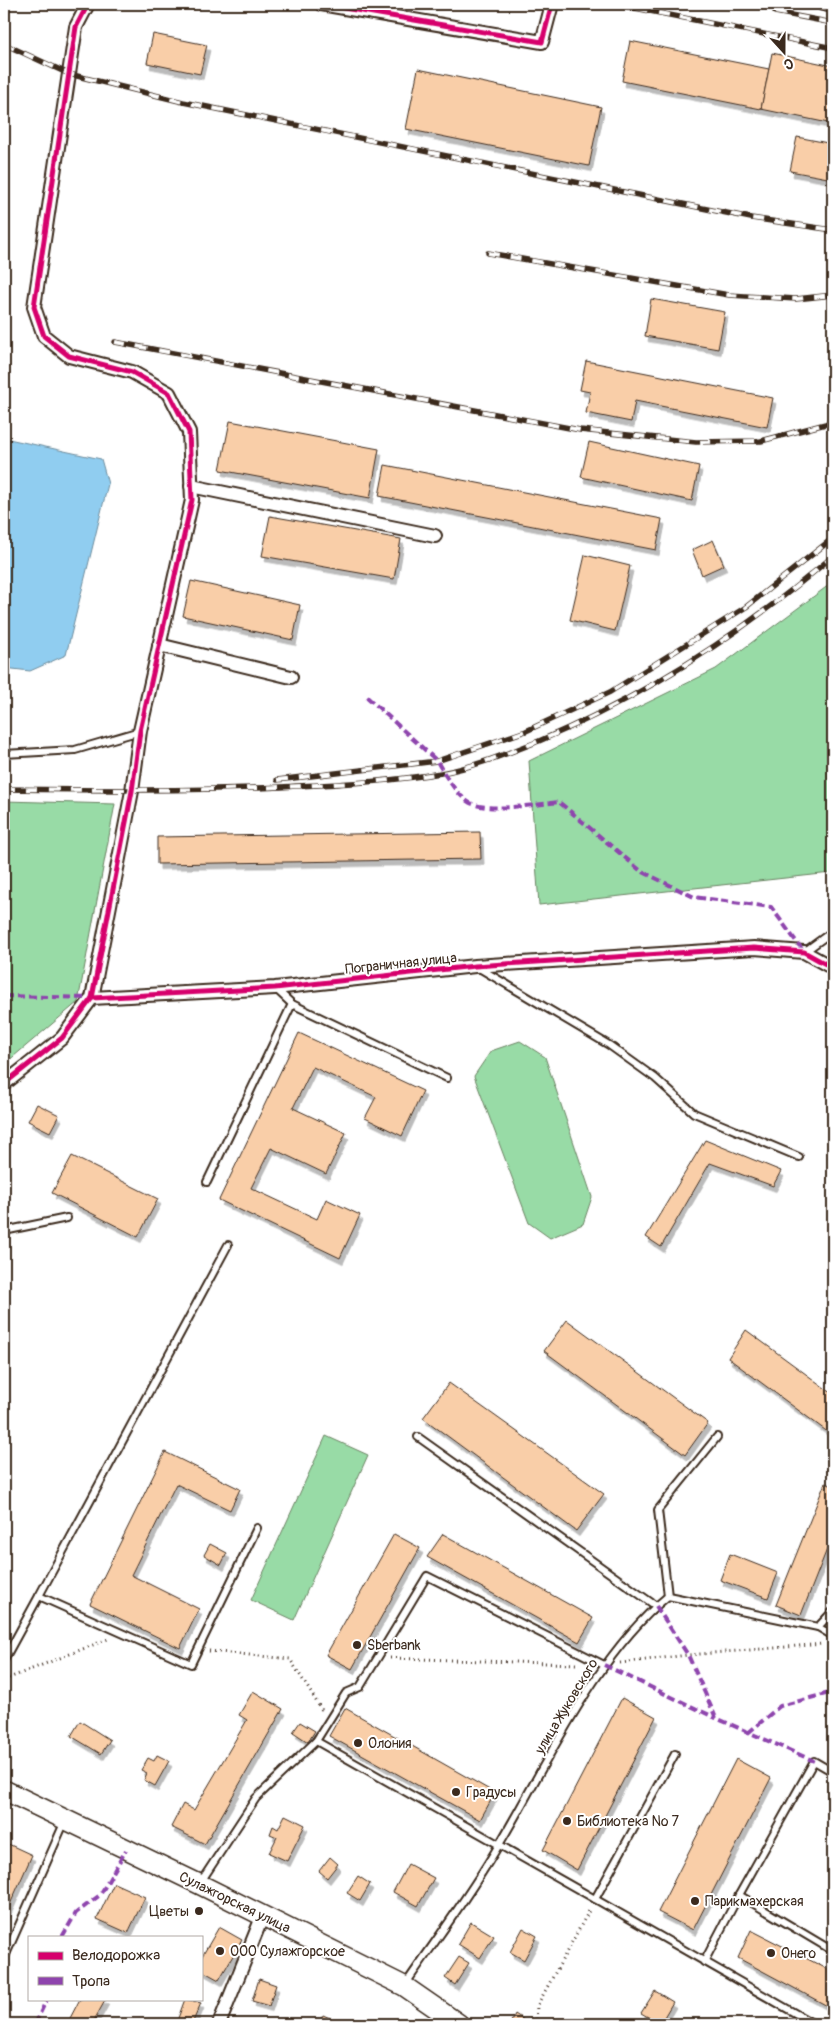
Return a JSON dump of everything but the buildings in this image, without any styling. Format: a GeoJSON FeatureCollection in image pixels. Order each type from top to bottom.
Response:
{"type":"FeatureCollection","features":[{"type":"Feature","properties":{"kind":"main road","name":"Сулажгорская улица"},"geometry":{"type":"LineString","coordinates":[[4,1790],[404,1986],[459,2024]]}},
{"type":"Feature","properties":{"kind":"street"},"geometry":{"type":"LineString","coordinates":[[4,1084],[62,1038],[92,998],[132,791],[140,731],[192,500],[189,432],[169,393],[132,372],[69,356],[44,336],[34,307],[76,27],[88,4]]}},
{"type":"Feature","properties":{"kind":"street"},"geometry":{"type":"LineString","coordinates":[[321,4],[542,42],[552,4]]}},
{"type":"Feature","properties":{"kind":"street"},"geometry":{"type":"LineString","coordinates":[[823,4],[833,6]]}},
{"type":"Feature","properties":{"kind":"street"},"geometry":{"type":"LineString","coordinates":[[191,486],[435,536]]}},
{"type":"Feature","properties":{"kind":"street"},"geometry":{"type":"LineString","coordinates":[[159,645],[291,677]]}},
{"type":"Feature","properties":{"kind":"street","name":"Пограничная улица"},"geometry":{"type":"LineString","coordinates":[[92,998],[275,988],[474,966],[754,948],[804,952],[833,968]]}},
{"type":"Feature","properties":{"kind":"street"},"geometry":{"type":"LineString","coordinates":[[219,2024],[263,1916]]}},
{"type":"Feature","properties":{"kind":"lane"},"geometry":{"type":"LineString","coordinates":[[4,754],[75,750],[140,731]]}},
{"type":"Feature","properties":{"kind":"lane"},"geometry":{"type":"LineString","coordinates":[[804,952],[833,931]]}},
{"type":"Feature","properties":{"kind":"lane"},"geometry":{"type":"LineString","coordinates":[[474,966],[609,1045],[654,1078],[694,1113],[799,1157]]}},
{"type":"Feature","properties":{"kind":"lane"},"geometry":{"type":"LineString","coordinates":[[275,988],[292,1004],[447,1078]]}},
{"type":"Feature","properties":{"kind":"lane"},"geometry":{"type":"LineString","coordinates":[[208,1182],[292,1004]]}},
{"type":"Feature","properties":{"kind":"lane"},"geometry":{"type":"LineString","coordinates":[[4,1231],[67,1218]]}},
{"type":"Feature","properties":{"kind":"lane"},"geometry":{"type":"LineString","coordinates":[[4,1660],[228,1245]]}},
{"type":"Feature","properties":{"kind":"lane"},"geometry":{"type":"LineString","coordinates":[[418,1437],[656,1606]]}},
{"type":"Feature","properties":{"kind":"lane"},"geometry":{"type":"LineString","coordinates":[[717,1437],[658,1510],[668,1596],[818,1627],[833,1636]]}},
{"type":"Feature","properties":{"kind":"lane"},"geometry":{"type":"LineString","coordinates":[[39,1596],[191,1664],[257,1528]]}},
{"type":"Feature","properties":{"kind":"lane"},"geometry":{"type":"LineString","coordinates":[[199,1884],[256,1798],[316,1741],[346,1692],[360,1687],[427,1576],[604,1665]]}},
{"type":"Feature","properties":{"kind":"lane","name":"улица Жуковского"},"geometry":{"type":"LineString","coordinates":[[404,1986],[499,1846],[604,1665],[656,1606],[668,1596]]}},
{"type":"Feature","properties":{"kind":"lane"},"geometry":{"type":"LineString","coordinates":[[818,1627],[833,1611]]}},
{"type":"Feature","properties":{"kind":"lane"},"geometry":{"type":"LineString","coordinates":[[316,1741],[814,2024]]}},
{"type":"Feature","properties":{"kind":"lane"},"geometry":{"type":"LineString","coordinates":[[595,1899],[675,1754]]}},
{"type":"Feature","properties":{"kind":"lane"},"geometry":{"type":"LineString","coordinates":[[704,1962],[814,1761],[833,1772]]}},
{"type":"Feature","properties":{"kind":"lane"},"geometry":{"type":"LineString","coordinates":[[4,1959],[66,1820]]}},
{"type":"Feature","properties":{"kind":"lane"},"geometry":{"type":"LineString","coordinates":[[739,1895],[833,1950]]}},
{"type":"Feature","properties":{"kind":"path"},"geometry":{"type":"LineString","coordinates":[[4,1680],[123,1634]]}},
{"type":"Feature","properties":{"kind":"path"},"geometry":{"type":"LineString","coordinates":[[198,1650],[290,1659],[328,1720]]}},
{"type":"Feature","properties":{"kind":"path"},"geometry":{"type":"LineString","coordinates":[[536,2024],[537,2006],[595,1899]]}},
{"type":"Feature","properties":{"kind":"green space"},"geometry":{"type":"Polygon","coordinates":[[[833,582],[833,869],[831,873],[539,905],[529,761],[716,669],[833,582]]]}},
{"type":"Feature","properties":{"kind":"green space"},"geometry":{"type":"Polygon","coordinates":[[[4,801],[115,804],[78,1002],[7,1062],[4,1062],[4,801]]]}},
{"type":"Feature","properties":{"kind":"green space"},"geometry":{"type":"Polygon","coordinates":[[[520,1041],[545,1057],[592,1197],[583,1224],[550,1238],[529,1223],[474,1076],[491,1051],[520,1041]]]}},
{"type":"Feature","properties":{"kind":"green space"},"geometry":{"type":"Polygon","coordinates":[[[326,1436],[368,1455],[294,1620],[251,1600],[326,1436]]]}},
{"type":"Feature","properties":{"kind":"water"},"geometry":{"type":"Polygon","coordinates":[[[4,438],[101,459],[108,484],[66,655],[30,671],[4,668],[4,438]]]}},
{"type":"Feature","properties":{"kind":"railway"},"geometry":{"type":"LineString","coordinates":[[615,4],[833,48]]}},
{"type":"Feature","properties":{"kind":"railway"},"geometry":{"type":"LineString","coordinates":[[775,12],[833,23]]}},
{"type":"Feature","properties":{"kind":"railway"},"geometry":{"type":"LineString","coordinates":[[4,44],[69,74],[183,102],[751,218],[833,230]]}},
{"type":"Feature","properties":{"kind":"railway"},"geometry":{"type":"LineString","coordinates":[[488,253],[729,295],[796,299],[833,295]]}},
{"type":"Feature","properties":{"kind":"railway"},"geometry":{"type":"LineString","coordinates":[[115,342],[580,430],[696,442],[761,441],[833,422]]}},
{"type":"Feature","properties":{"kind":"railway"},"geometry":{"type":"LineString","coordinates":[[277,780],[437,761],[526,731],[610,692],[746,607],[833,538]]}},
{"type":"Feature","properties":{"kind":"railway"},"geometry":{"type":"LineString","coordinates":[[4,789],[177,790],[281,787],[402,779],[466,767],[539,741],[618,704],[730,636],[833,556]]}},
{"type":"Feature","properties":{"kind":"marked path"},"geometry":{"type":"LineString","coordinates":[[367,697],[437,761],[454,788],[467,801],[475,805],[498,808],[559,802],[641,871],[694,897],[771,907],[804,952]]}},
{"type":"Feature","properties":{"kind":"marked path"},"geometry":{"type":"LineString","coordinates":[[4,996],[92,998]]}},
{"type":"Feature","properties":{"kind":"marked path"},"geometry":{"type":"LineString","coordinates":[[656,1606],[688,1655],[716,1718],[814,1761]]}},
{"type":"Feature","properties":{"kind":"marked path"},"geometry":{"type":"LineString","coordinates":[[604,1665],[716,1718]]}},
{"type":"Feature","properties":{"kind":"marked path"},"geometry":{"type":"LineString","coordinates":[[748,1733],[780,1706],[833,1692]]}},
{"type":"Feature","properties":{"kind":"marked path"},"geometry":{"type":"LineString","coordinates":[[63,1936],[76,1913],[100,1895],[126,1850]]}},
{"type":"Feature","properties":{"kind":"marked path"},"geometry":{"type":"LineString","coordinates":[[35,2024],[47,2000]]}},
{"type":"Feature","properties":{"kind":"cycle path"},"geometry":{"type":"LineString","coordinates":[[88,4],[76,27],[34,307],[44,336],[69,356],[132,372],[169,393],[189,432],[192,500],[140,731],[132,791],[92,998]]}},
{"type":"Feature","properties":{"kind":"cycle path"},"geometry":{"type":"LineString","coordinates":[[321,4],[542,42],[552,4]]}},
{"type":"Feature","properties":{"kind":"cycle path"},"geometry":{"type":"LineString","coordinates":[[4,1084],[62,1038],[92,998],[275,988],[475,966],[754,948],[804,952],[833,968]]}},
{"type":"Feature","properties":{"kind":"place","name":"Sberbank"},"geometry":{"type":"Point","coordinates":[357,1645]}},
{"type":"Feature","properties":{"kind":"place","name":"Олония"},"geometry":{"type":"Point","coordinates":[358,1743]}},
{"type":"Feature","properties":{"kind":"place","name":"Градусы"},"geometry":{"type":"Point","coordinates":[456,1792]}},
{"type":"Feature","properties":{"kind":"place","name":"Библиотека № 7"},"geometry":{"type":"Point","coordinates":[567,1821]}},
{"type":"Feature","properties":{"kind":"place","name":"Парикмахерская"},"geometry":{"type":"Point","coordinates":[695,1901]}},
{"type":"Feature","properties":{"kind":"place","name":"Цветы"},"geometry":{"type":"Point","coordinates":[199,1911]}},
{"type":"Feature","properties":{"kind":"place","name":"ООО Сулажгорское"},"geometry":{"type":"Point","coordinates":[220,1951]}},
{"type":"Feature","properties":{"kind":"place","name":"Онего"},"geometry":{"type":"Point","coordinates":[771,1953]}}]}
